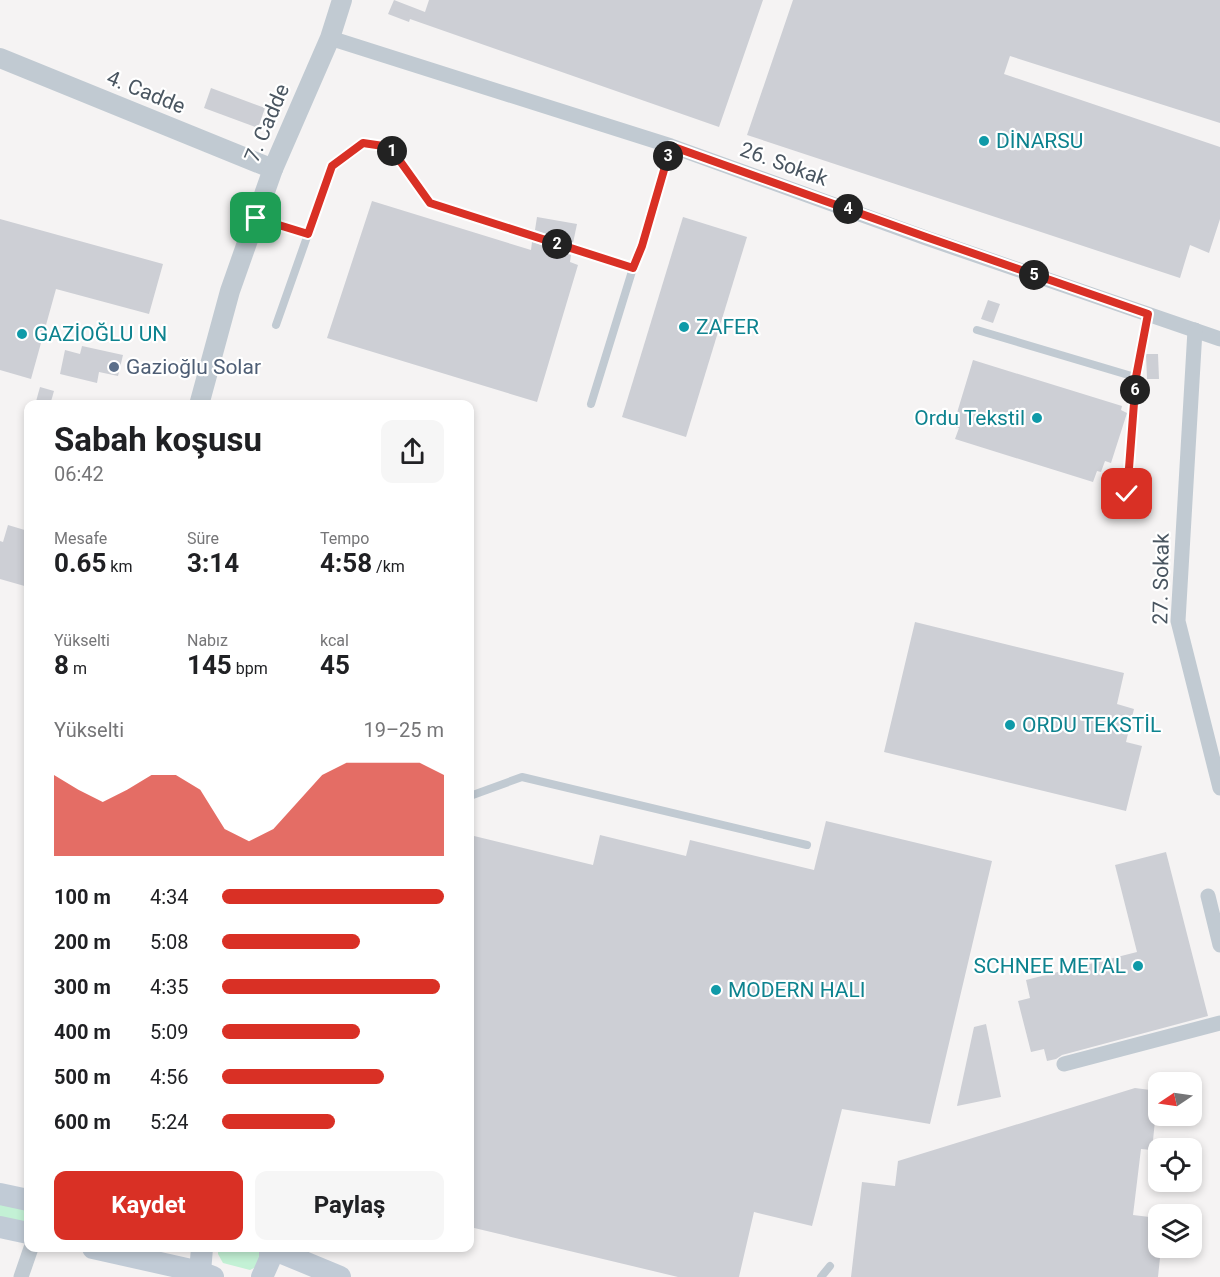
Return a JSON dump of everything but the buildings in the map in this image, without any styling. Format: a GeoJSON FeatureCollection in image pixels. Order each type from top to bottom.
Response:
{"type":"FeatureCollection","features":[{"type":"Feature","properties":{"kind":"main road"},"geometry":{"type":"LineString","coordinates":[[0,1194],[24,1199]]}},
{"type":"Feature","properties":{"kind":"main road"},"geometry":{"type":"LineString","coordinates":[[0,1227],[24,1232]]}},
{"type":"Feature","properties":{"kind":"main road"},"geometry":{"type":"LineString","coordinates":[[111,1252],[207,1274],[203,1252]]}},
{"type":"Feature","properties":{"kind":"main road"},"geometry":{"type":"LineString","coordinates":[[262,1277],[270,1259],[270,1252]]}},
{"type":"Feature","properties":{"kind":"main road"},"geometry":{"type":"LineString","coordinates":[[280,1252],[340,1277]]}},
{"type":"Feature","properties":{"kind":"street","name":"7. Cadde"},"geometry":{"type":"LineString","coordinates":[[200,400],[230,291],[273,169],[330,38],[342,0]]}},
{"type":"Feature","properties":{"kind":"street","name":"26. Sokak"},"geometry":{"type":"LineString","coordinates":[[330,38],[671,146],[1220,339]]}},
{"type":"Feature","properties":{"kind":"street","name":"4. Cadde"},"geometry":{"type":"LineString","coordinates":[[0,58],[273,169]]}},
{"type":"Feature","properties":{"kind":"street","name":"27. Sokak"},"geometry":{"type":"LineString","coordinates":[[1195,330],[1178,621],[1220,788]]}},
{"type":"Feature","properties":{"kind":"street"},"geometry":{"type":"LineString","coordinates":[[1208,896],[1220,945]]}},
{"type":"Feature","properties":{"kind":"street"},"geometry":{"type":"LineString","coordinates":[[1064,1064],[1220,1023]]}},
{"type":"Feature","properties":{"kind":"street"},"geometry":{"type":"LineString","coordinates":[[21,1277],[29,1252]]}},
{"type":"Feature","properties":{"kind":"lane"},"geometry":{"type":"LineString","coordinates":[[276,325],[332,166],[363,143],[390,147],[430,203],[633,268]]}},
{"type":"Feature","properties":{"kind":"lane"},"geometry":{"type":"LineString","coordinates":[[591,404],[633,268],[642,246],[671,146]]}},
{"type":"Feature","properties":{"kind":"lane"},"geometry":{"type":"LineString","coordinates":[[256,218],[308,234]]}},
{"type":"Feature","properties":{"kind":"lane"},"geometry":{"type":"LineString","coordinates":[[1127,494],[1136,377],[1148,314]]}},
{"type":"Feature","properties":{"kind":"lane"},"geometry":{"type":"LineString","coordinates":[[977,330],[1136,377]]}},
{"type":"Feature","properties":{"kind":"lane"},"geometry":{"type":"LineString","coordinates":[[474,795],[522,777],[807,844]]}},
{"type":"Feature","properties":{"kind":"lane"},"geometry":{"type":"LineString","coordinates":[[820,1277],[830,1266]]}},
{"type":"Feature","properties":{"kind":"green space"},"geometry":{"type":"Polygon","coordinates":[[[0,1200],[24,1206],[24,1223],[0,1219],[0,1200]]]}},
{"type":"Feature","properties":{"kind":"green space"},"geometry":{"type":"Polygon","coordinates":[[[218,1252],[262,1253],[260,1265],[250,1270],[223,1263],[218,1252]]]}},
{"type":"Feature","properties":{"kind":"place","name":"DİNARSU"},"geometry":{"type":"Point","coordinates":[984,141]}},
{"type":"Feature","properties":{"kind":"place","name":"ZAFER"},"geometry":{"type":"Point","coordinates":[684,327]}},
{"type":"Feature","properties":{"kind":"place","name":"GAZİOĞLU UN"},"geometry":{"type":"Point","coordinates":[22,334]}},
{"type":"Feature","properties":{"kind":"place","name":"Gazioğlu Solar"},"geometry":{"type":"Point","coordinates":[114,367]}},
{"type":"Feature","properties":{"kind":"place","name":"Ordu Tekstil"},"geometry":{"type":"Point","coordinates":[1037,418]}},
{"type":"Feature","properties":{"kind":"place","name":"ORDU TEKSTİL"},"geometry":{"type":"Point","coordinates":[1010,725]}},
{"type":"Feature","properties":{"kind":"place","name":"SCHNEE METAL"},"geometry":{"type":"Point","coordinates":[1138,966]}},
{"type":"Feature","properties":{"kind":"place","name":"MODERN HALI"},"geometry":{"type":"Point","coordinates":[716,990]}},
{"type":"Feature","properties":{"kind":"route"},"geometry":{"type":"LineString","coordinates":[[256,218],[308,234],[332,166],[363,143],[390,147],[430,203],[633,268],[642,246],[671,146],[1148,314],[1136,377],[1127,494]]}}]}
